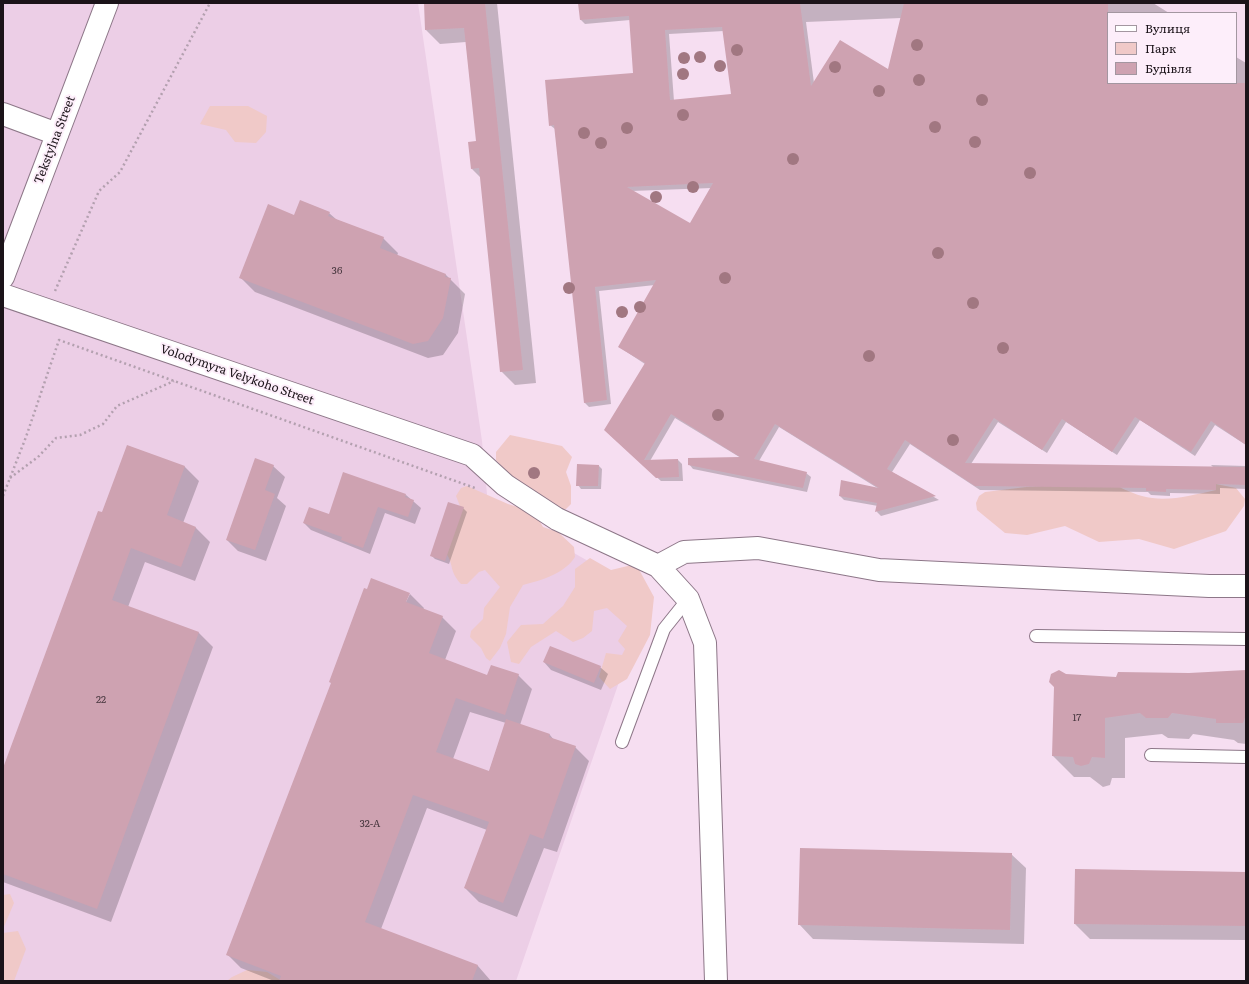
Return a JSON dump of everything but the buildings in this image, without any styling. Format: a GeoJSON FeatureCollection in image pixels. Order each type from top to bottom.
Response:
{"type":"FeatureCollection","features":[{"type":"Feature","properties":{"kind":"street","name":"Tekstylna Street"},"geometry":{"type":"LineString","coordinates":[[3,277],[107,3]]}},
{"type":"Feature","properties":{"kind":"street"},"geometry":{"type":"LineString","coordinates":[[3,114],[56,134]]}},
{"type":"Feature","properties":{"kind":"street","name":"Volodymyra Velykoho Street"},"geometry":{"type":"LineString","coordinates":[[3,295],[472,455],[505,485],[557,519],[658,566]]}},
{"type":"Feature","properties":{"kind":"street"},"geometry":{"type":"LineString","coordinates":[[716,981],[705,642],[688,599],[658,566],[684,552],[758,548],[879,570],[975,576],[1209,586],[1246,586]]}},
{"type":"Feature","properties":{"kind":"lane"},"geometry":{"type":"LineString","coordinates":[[622,742],[664,629],[688,599]]}},
{"type":"Feature","properties":{"kind":"lane"},"geometry":{"type":"LineString","coordinates":[[1036,636],[1246,639]]}},
{"type":"Feature","properties":{"kind":"lane"},"geometry":{"type":"LineString","coordinates":[[1151,755],[1246,757]]}},
{"type":"Feature","properties":{"kind":"path"},"geometry":{"type":"LineString","coordinates":[[47,310],[99,191],[120,172],[210,3]]}},
{"type":"Feature","properties":{"kind":"path"},"geometry":{"type":"LineString","coordinates":[[3,496],[26,437],[59,340],[478,490]]}},
{"type":"Feature","properties":{"kind":"path"},"geometry":{"type":"LineString","coordinates":[[10,478],[38,457],[56,438],[80,435],[97,427],[103,424],[117,406],[174,381]]}},
{"type":"Feature","properties":{"kind":"shaded area"},"geometry":{"type":"Polygon","coordinates":[[[3,3],[418,3],[482,441],[488,505],[649,595],[516,981],[3,981],[3,3]]]}},
{"type":"Feature","properties":{"kind":"green space"},"geometry":{"type":"Polygon","coordinates":[[[210,106],[248,106],[267,116],[266,132],[256,143],[235,142],[226,130],[200,124],[210,106]]]}},
{"type":"Feature","properties":{"kind":"green space"},"geometry":{"type":"Polygon","coordinates":[[[510,435],[562,446],[572,457],[566,472],[571,486],[571,504],[566,509],[560,510],[527,495],[496,460],[496,452],[510,435]]]}},
{"type":"Feature","properties":{"kind":"green space"},"geometry":{"type":"Polygon","coordinates":[[[1108,482],[1138,495],[1160,499],[1179,498],[1216,490],[1216,484],[1236,488],[1245,499],[1244,506],[1226,531],[1174,549],[1139,539],[1099,542],[1065,526],[1027,535],[1005,533],[977,510],[976,503],[979,496],[985,492],[1026,487],[1108,482]]]}},
{"type":"Feature","properties":{"kind":"green space"},"geometry":{"type":"Polygon","coordinates":[[[467,486],[508,504],[521,508],[538,518],[543,527],[558,532],[574,547],[575,557],[565,568],[552,576],[523,585],[510,607],[506,634],[500,648],[490,661],[486,658],[481,648],[470,637],[471,631],[483,619],[484,608],[500,587],[485,570],[479,572],[467,584],[461,584],[454,575],[449,559],[444,550],[462,511],[456,496],[461,488],[467,486]]]}},
{"type":"Feature","properties":{"kind":"green space"},"geometry":{"type":"Polygon","coordinates":[[[590,558],[611,570],[636,564],[654,597],[650,635],[627,679],[610,689],[599,677],[606,653],[622,655],[625,649],[618,641],[627,626],[607,608],[594,611],[592,631],[583,638],[573,642],[556,631],[531,647],[519,664],[511,662],[507,642],[521,625],[543,624],[563,606],[575,587],[575,569],[590,558]]]}},
{"type":"Feature","properties":{"kind":"green space"},"geometry":{"type":"Polygon","coordinates":[[[10,894],[14,903],[3,929],[3,895],[10,894]]]}},
{"type":"Feature","properties":{"kind":"green space"},"geometry":{"type":"Polygon","coordinates":[[[18,931],[26,949],[14,981],[3,981],[3,933],[18,931]]]}},
{"type":"Feature","properties":{"kind":"green space"},"geometry":{"type":"Polygon","coordinates":[[[247,970],[267,972],[282,981],[227,981],[247,970]]]}}]}
